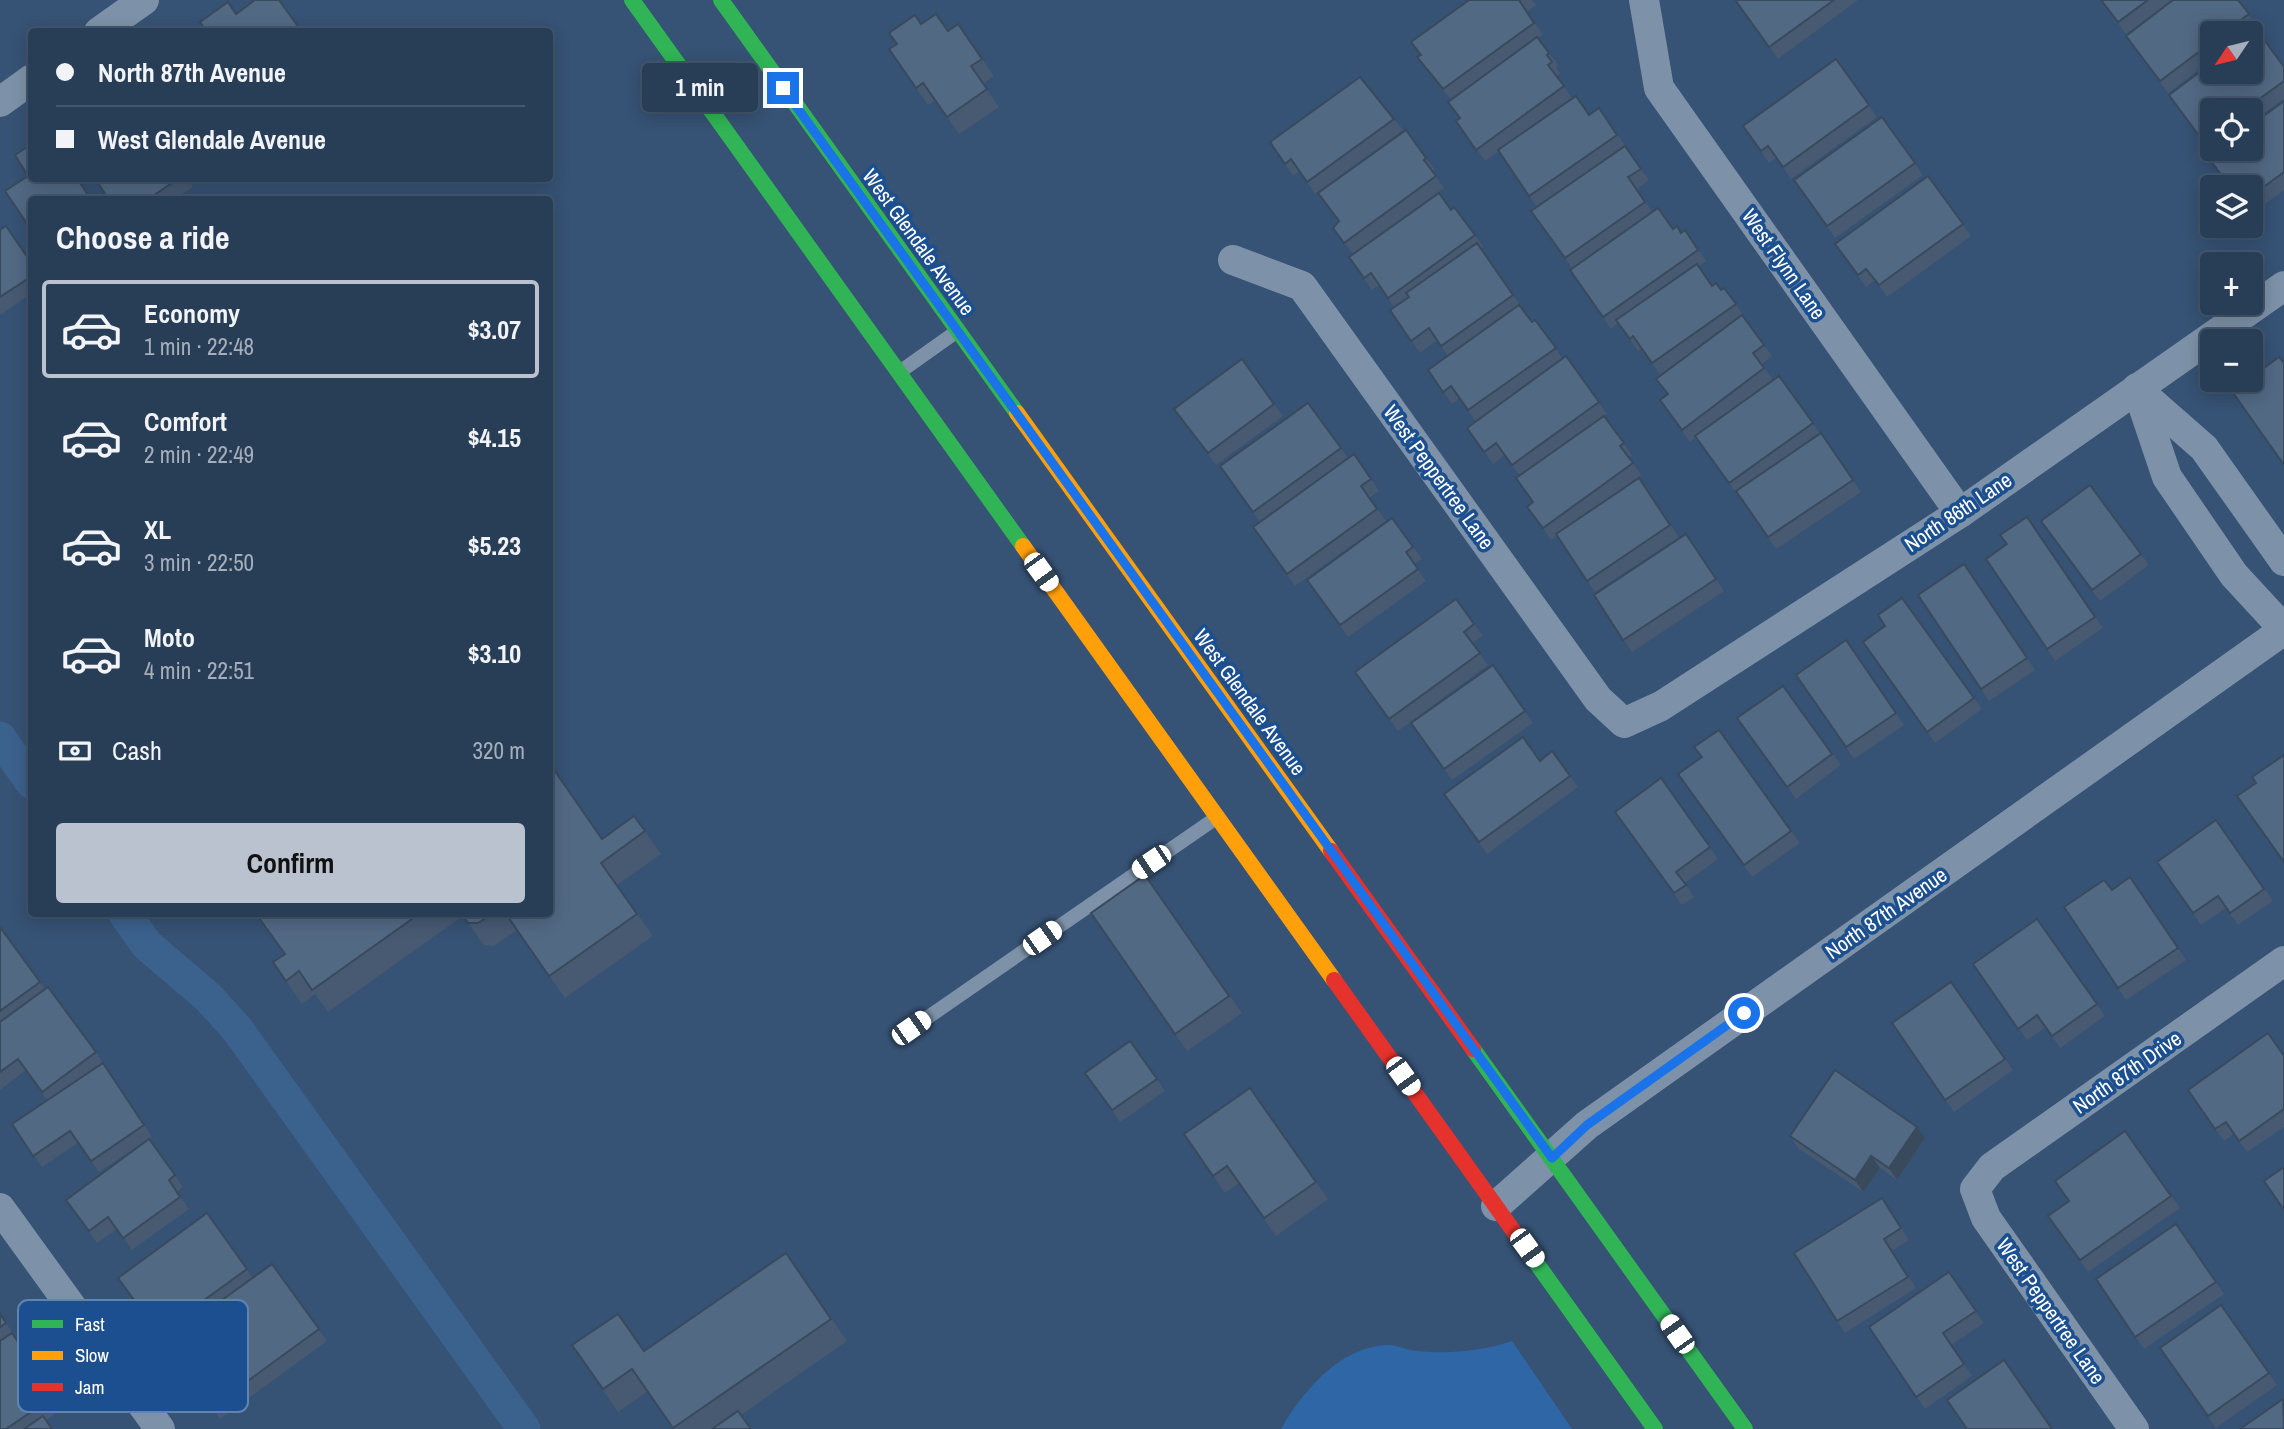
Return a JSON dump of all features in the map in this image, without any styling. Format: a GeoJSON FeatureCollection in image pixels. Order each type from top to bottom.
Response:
{"type":"FeatureCollection","features":[{"type":"Feature","properties":{"kind":"main road"},"geometry":{"type":"LineString","coordinates":[[632,0],[1655,1429]]}},
{"type":"Feature","properties":{"kind":"main road","name":"West Glendale Avenue"},"geometry":{"type":"LineString","coordinates":[[720,0],[1745,1429]]}},
{"type":"Feature","properties":{"kind":"street"},"geometry":{"type":"LineString","coordinates":[[105,28],[144,0]]}},
{"type":"Feature","properties":{"kind":"street","name":"West Flynn Lane"},"geometry":{"type":"LineString","coordinates":[[1644,0],[1659,88],[1960,513]]}},
{"type":"Feature","properties":{"kind":"street"},"geometry":{"type":"LineString","coordinates":[[0,102],[28,82]]}},
{"type":"Feature","properties":{"kind":"street","name":"West Peppertree Lane"},"geometry":{"type":"LineString","coordinates":[[1233,260],[1302,286],[1598,699],[1624,723]]}},
{"type":"Feature","properties":{"kind":"street","name":"North 86th Lane"},"geometry":{"type":"LineString","coordinates":[[1624,723],[1661,706],[1960,513],[2284,286]]}},
{"type":"Feature","properties":{"kind":"street"},"geometry":{"type":"LineString","coordinates":[[2137,388],[2204,448],[2284,561]]}},
{"type":"Feature","properties":{"kind":"street"},"geometry":{"type":"LineString","coordinates":[[2137,388],[2167,477],[2234,575],[2284,630]]}},
{"type":"Feature","properties":{"kind":"street"},"geometry":{"type":"LineString","coordinates":[[2187,507],[2227,480]]}},
{"type":"Feature","properties":{"kind":"street","name":"North 87th Avenue"},"geometry":{"type":"LineString","coordinates":[[1496,1206],[1587,1125],[2284,630]]}},
{"type":"Feature","properties":{"kind":"street","name":"North 87th Drive"},"geometry":{"type":"LineString","coordinates":[[1975,1189],[1992,1167],[2284,961]]}},
{"type":"Feature","properties":{"kind":"street","name":"West Peppertree Lane"},"geometry":{"type":"LineString","coordinates":[[1975,1189],[1986,1217],[2134,1429]]}},
{"type":"Feature","properties":{"kind":"street"},"geometry":{"type":"LineString","coordinates":[[0,1208],[67,1300]]}},
{"type":"Feature","properties":{"kind":"street"},"geometry":{"type":"LineString","coordinates":[[148,1412],[160,1429]]}},
{"type":"Feature","properties":{"kind":"lane"},"geometry":{"type":"LineString","coordinates":[[898,374],[957,331]]}},
{"type":"Feature","properties":{"kind":"lane"},"geometry":{"type":"LineString","coordinates":[[911,1028],[1217,817]]}},
{"type":"Feature","properties":{"kind":"shaded area"},"geometry":{"type":"Polygon","coordinates":[[[1512,1341],[1572,1429],[1281,1429],[1299,1401],[1324,1374],[1353,1354],[1368,1348],[1389,1345],[1449,1352],[1476,1350],[1512,1341]]]}},
{"type":"Feature","properties":{"kind":"building"},"geometry":{"type":"Polygon","coordinates":[[[255,0],[279,0],[299,28],[204,28],[200,22],[228,2],[236,14],[255,0]]]}},
{"type":"Feature","properties":{"kind":"building"},"geometry":{"type":"Polygon","coordinates":[[[1469,0],[1519,0],[1534,23],[1443,89],[1417,57],[1421,55],[1411,42],[1469,0]]]}},
{"type":"Feature","properties":{"kind":"building"},"geometry":{"type":"Polygon","coordinates":[[[1737,0],[1834,0],[1769,47],[1737,0]]]}},
{"type":"Feature","properties":{"kind":"building"},"geometry":{"type":"Polygon","coordinates":[[[2101,0],[2148,0],[2118,22],[2101,0]]]}},
{"type":"Feature","properties":{"kind":"building"},"geometry":{"type":"Polygon","coordinates":[[[2173,0],[2238,0],[2249,14],[2239,21],[2200,21],[2200,51],[2160,81],[2126,36],[2173,0]]]}},
{"type":"Feature","properties":{"kind":"building"},"geometry":{"type":"Polygon","coordinates":[[[936,14],[948,31],[958,24],[982,59],[971,66],[987,89],[947,117],[923,83],[916,88],[889,49],[897,44],[889,33],[915,15],[921,24],[936,14]]]}},
{"type":"Feature","properties":{"kind":"building"},"geometry":{"type":"Polygon","coordinates":[[[1537,37],[1549,53],[1547,55],[1552,62],[1548,65],[1564,86],[1476,150],[1456,121],[1460,118],[1448,102],[1537,37]]]}},
{"type":"Feature","properties":{"kind":"building"},"geometry":{"type":"Polygon","coordinates":[[[2263,38],[2284,67],[2284,81],[2261,98],[2200,98],[2200,137],[2169,95],[2200,72],[2200,84],[2263,84],[2263,38]]]}},
{"type":"Feature","properties":{"kind":"building"},"geometry":{"type":"Polygon","coordinates":[[[1836,59],[1869,105],[1783,167],[1768,146],[1761,151],[1743,126],[1836,59]]]}},
{"type":"Feature","properties":{"kind":"building"},"geometry":{"type":"Polygon","coordinates":[[[1360,77],[1394,119],[1307,182],[1291,159],[1285,164],[1270,142],[1360,77]]]}},
{"type":"Feature","properties":{"kind":"building"},"geometry":{"type":"Polygon","coordinates":[[[1576,96],[1589,115],[1599,108],[1617,135],[1529,196],[1498,150],[1576,96]]]}},
{"type":"Feature","properties":{"kind":"building"},"geometry":{"type":"Polygon","coordinates":[[[2284,101],[2284,172],[2263,187],[2263,175],[2221,175],[2211,161],[2263,161],[2263,116],[2284,101]]]}},
{"type":"Feature","properties":{"kind":"building"},"geometry":{"type":"Polygon","coordinates":[[[1882,117],[1915,163],[1827,226],[1794,180],[1882,117]]]}},
{"type":"Feature","properties":{"kind":"building"},"geometry":{"type":"Polygon","coordinates":[[[1406,130],[1436,176],[1344,243],[1333,228],[1339,221],[1318,193],[1406,130]]]}},
{"type":"Feature","properties":{"kind":"building"},"geometry":{"type":"Polygon","coordinates":[[[1625,146],[1641,169],[1628,177],[1645,202],[1565,258],[1531,211],[1625,146]]]}},
{"type":"Feature","properties":{"kind":"building"},"geometry":{"type":"Polygon","coordinates":[[[28,147],[28,176],[15,155],[28,147]]]}},
{"type":"Feature","properties":{"kind":"building"},"geometry":{"type":"Polygon","coordinates":[[[28,176],[28,182],[80,182],[88,196],[28,196],[28,225],[5,191],[28,176]]]}},
{"type":"Feature","properties":{"kind":"building"},"geometry":{"type":"Polygon","coordinates":[[[1928,176],[1963,224],[1879,285],[1866,269],[1858,275],[1835,244],[1928,176]]]}},
{"type":"Feature","properties":{"kind":"building"},"geometry":{"type":"Polygon","coordinates":[[[98,182],[173,182],[153,196],[106,196],[98,182]]]}},
{"type":"Feature","properties":{"kind":"building"},"geometry":{"type":"Polygon","coordinates":[[[1439,193],[1451,210],[1454,207],[1475,235],[1388,298],[1371,273],[1364,278],[1349,257],[1439,193]]]}},
{"type":"Feature","properties":{"kind":"building"},"geometry":{"type":"Polygon","coordinates":[[[1658,208],[1673,229],[1677,226],[1681,233],[1685,230],[1698,250],[1603,317],[1570,270],[1658,208]]]}},
{"type":"Feature","properties":{"kind":"building"},"geometry":{"type":"Polygon","coordinates":[[[6,226],[28,258],[28,279],[0,297],[0,230],[6,226]]]}},
{"type":"Feature","properties":{"kind":"building"},"geometry":{"type":"Polygon","coordinates":[[[1477,243],[1513,295],[1441,346],[1429,328],[1411,341],[1390,310],[1409,297],[1406,293],[1477,243]]]}},
{"type":"Feature","properties":{"kind":"building"},"geometry":{"type":"Polygon","coordinates":[[[1697,264],[1712,286],[1716,283],[1721,290],[1724,288],[1736,304],[1652,363],[1633,336],[1630,339],[1616,320],[1697,264]]]}},
{"type":"Feature","properties":{"kind":"building"},"geometry":{"type":"Polygon","coordinates":[[[1519,305],[1532,322],[1535,320],[1556,348],[1468,410],[1451,386],[1443,392],[1428,370],[1519,305]]]}},
{"type":"Feature","properties":{"kind":"building"},"geometry":{"type":"Polygon","coordinates":[[[1742,315],[1764,345],[1753,353],[1764,368],[1682,430],[1660,400],[1668,394],[1656,379],[1742,315]]]}},
{"type":"Feature","properties":{"kind":"building"},"geometry":{"type":"Polygon","coordinates":[[[1566,356],[1599,402],[1512,465],[1496,443],[1484,452],[1467,428],[1566,356]]]}},
{"type":"Feature","properties":{"kind":"building"},"geometry":{"type":"Polygon","coordinates":[[[2279,357],[2284,363],[2284,465],[2232,392],[2263,392],[2263,369],[2279,357]]]}},
{"type":"Feature","properties":{"kind":"building"},"geometry":{"type":"Polygon","coordinates":[[[1242,359],[1274,404],[1208,453],[1174,409],[1242,359]]]}},
{"type":"Feature","properties":{"kind":"building"},"geometry":{"type":"Polygon","coordinates":[[[1779,376],[1813,423],[1729,483],[1695,436],[1779,376]]]}},
{"type":"Feature","properties":{"kind":"building"},"geometry":{"type":"Polygon","coordinates":[[[1308,403],[1341,448],[1253,512],[1220,466],[1308,403]]]}},
{"type":"Feature","properties":{"kind":"building"},"geometry":{"type":"Polygon","coordinates":[[[1604,416],[1624,443],[1620,446],[1633,463],[1543,528],[1527,507],[1533,502],[1516,478],[1604,416]]]}},
{"type":"Feature","properties":{"kind":"building"},"geometry":{"type":"Polygon","coordinates":[[[1821,433],[1853,480],[1768,537],[1736,491],[1821,433]]]}},
{"type":"Feature","properties":{"kind":"building"},"geometry":{"type":"Polygon","coordinates":[[[1354,454],[1371,479],[1361,486],[1377,509],[1287,574],[1253,527],[1354,454]]]}},
{"type":"Feature","properties":{"kind":"building"},"geometry":{"type":"Polygon","coordinates":[[[1639,478],[1670,525],[1587,581],[1556,534],[1639,478]]]}},
{"type":"Feature","properties":{"kind":"building"},"geometry":{"type":"Polygon","coordinates":[[[2090,485],[2141,554],[2092,590],[2041,521],[2090,485]]]}},
{"type":"Feature","properties":{"kind":"building"},"geometry":{"type":"Polygon","coordinates":[[[2027,517],[2095,617],[2047,649],[1986,559],[2007,544],[2000,535],[2027,517]]]}},
{"type":"Feature","properties":{"kind":"building"},"geometry":{"type":"Polygon","coordinates":[[[1392,518],[1413,547],[1406,552],[1418,569],[1340,625],[1307,580],[1392,518]]]}},
{"type":"Feature","properties":{"kind":"building"},"geometry":{"type":"Polygon","coordinates":[[[1686,534],[1716,579],[1623,640],[1594,595],[1686,534]]]}},
{"type":"Feature","properties":{"kind":"building"},"geometry":{"type":"Polygon","coordinates":[[[1964,564],[2027,658],[1981,689],[1918,595],[1964,564]]]}},
{"type":"Feature","properties":{"kind":"building"},"geometry":{"type":"Polygon","coordinates":[[[1902,598],[1974,698],[1927,732],[1863,642],[1885,626],[1878,615],[1902,598]]]}},
{"type":"Feature","properties":{"kind":"building"},"geometry":{"type":"Polygon","coordinates":[[[1456,599],[1474,624],[1464,632],[1480,653],[1389,719],[1355,672],[1456,599]]]}},
{"type":"Feature","properties":{"kind":"building"},"geometry":{"type":"Polygon","coordinates":[[[1846,640],[1896,713],[1846,747],[1796,675],[1846,640]]]}},
{"type":"Feature","properties":{"kind":"building"},"geometry":{"type":"Polygon","coordinates":[[[1493,665],[1525,711],[1444,769],[1411,723],[1493,665]]]}},
{"type":"Feature","properties":{"kind":"building"},"geometry":{"type":"Polygon","coordinates":[[[1783,686],[1832,754],[1787,787],[1737,718],[1783,686]]]}},
{"type":"Feature","properties":{"kind":"building"},"geometry":{"type":"Polygon","coordinates":[[[1719,730],[1791,831],[1744,865],[1678,774],[1702,757],[1694,747],[1719,730]]]}},
{"type":"Feature","properties":{"kind":"building"},"geometry":{"type":"Polygon","coordinates":[[[1523,737],[1540,761],[1552,751],[1570,776],[1479,842],[1444,794],[1523,737]]]}},
{"type":"Feature","properties":{"kind":"building"},"geometry":{"type":"Polygon","coordinates":[[[2284,755],[2284,862],[2237,796],[2256,783],[2252,777],[2284,755]]]}},
{"type":"Feature","properties":{"kind":"building"},"geometry":{"type":"Polygon","coordinates":[[[553,768],[602,839],[634,816],[645,831],[601,863],[637,914],[549,976],[508,917],[553,917],[553,768]]]}},
{"type":"Feature","properties":{"kind":"building"},"geometry":{"type":"Polygon","coordinates":[[[1661,778],[1710,847],[1676,872],[1686,885],[1674,893],[1615,812],[1661,778]]]}},
{"type":"Feature","properties":{"kind":"building"},"geometry":{"type":"Polygon","coordinates":[[[2216,820],[2264,889],[2230,913],[2218,896],[2193,913],[2157,862],[2216,820]]]}},
{"type":"Feature","properties":{"kind":"building"},"geometry":{"type":"Polygon","coordinates":[[[1145,875],[1229,996],[1175,1034],[1091,913],[1145,875]]]}},
{"type":"Feature","properties":{"kind":"building"},"geometry":{"type":"Polygon","coordinates":[[[2130,877],[2178,948],[2118,988],[2064,907],[2104,880],[2112,890],[2130,877]]]}},
{"type":"Feature","properties":{"kind":"building"},"geometry":{"type":"Polygon","coordinates":[[[258,917],[415,917],[312,990],[299,971],[286,981],[273,962],[285,954],[258,917]]]}},
{"type":"Feature","properties":{"kind":"building"},"geometry":{"type":"Polygon","coordinates":[[[464,917],[487,917],[478,923],[468,923],[464,917]]]}},
{"type":"Feature","properties":{"kind":"building"},"geometry":{"type":"Polygon","coordinates":[[[2037,919],[2097,1004],[2052,1036],[2037,1015],[2018,1029],[1973,964],[2037,919]]]}},
{"type":"Feature","properties":{"kind":"building"},"geometry":{"type":"Polygon","coordinates":[[[0,927],[40,982],[0,1011],[0,927]]]}},
{"type":"Feature","properties":{"kind":"building"},"geometry":{"type":"Polygon","coordinates":[[[1951,982],[2005,1059],[1945,1100],[1892,1023],[1951,982]]]}},
{"type":"Feature","properties":{"kind":"building"},"geometry":{"type":"Polygon","coordinates":[[[48,987],[96,1052],[42,1092],[18,1059],[0,1072],[0,1022],[48,987]]]}},
{"type":"Feature","properties":{"kind":"building"},"geometry":{"type":"Polygon","coordinates":[[[2268,1033],[2284,1056],[2284,1109],[2239,1141],[2226,1122],[2215,1129],[2188,1090],[2268,1033]]]}},
{"type":"Feature","properties":{"kind":"building"},"geometry":{"type":"Polygon","coordinates":[[[1130,1041],[1157,1079],[1112,1110],[1085,1073],[1130,1041]]]}},
{"type":"Feature","properties":{"kind":"building"},"geometry":{"type":"Polygon","coordinates":[[[103,1063],[144,1125],[91,1161],[70,1131],[33,1156],[12,1124],[103,1063]]]}},
{"type":"Feature","properties":{"kind":"building"},"geometry":{"type":"Polygon","coordinates":[[[1835,1070],[1917,1127],[1889,1168],[1871,1156],[1855,1180],[1790,1136],[1835,1070]]]}},
{"type":"Feature","properties":{"kind":"building"},"geometry":{"type":"Polygon","coordinates":[[[1250,1088],[1316,1182],[1264,1218],[1227,1166],[1213,1176],[1184,1134],[1250,1088]]]}},
{"type":"Feature","properties":{"kind":"building"},"geometry":{"type":"Polygon","coordinates":[[[2125,1131],[2171,1196],[2080,1260],[2048,1216],[2069,1201],[2055,1181],[2125,1131]]]}},
{"type":"Feature","properties":{"kind":"building"},"geometry":{"type":"Polygon","coordinates":[[[149,1139],[175,1175],[169,1180],[180,1197],[123,1238],[108,1217],[89,1231],[66,1200],[149,1139]]]}},
{"type":"Feature","properties":{"kind":"building"},"geometry":{"type":"Polygon","coordinates":[[[2284,1167],[2284,1210],[2264,1181],[2284,1167]]]}},
{"type":"Feature","properties":{"kind":"building"},"geometry":{"type":"Polygon","coordinates":[[[1882,1198],[1901,1228],[1884,1239],[1908,1277],[1837,1321],[1794,1253],[1882,1198]]]}},
{"type":"Feature","properties":{"kind":"building"},"geometry":{"type":"Polygon","coordinates":[[[207,1213],[247,1269],[204,1300],[134,1300],[118,1278],[207,1213]]]}},
{"type":"Feature","properties":{"kind":"building"},"geometry":{"type":"Polygon","coordinates":[[[2176,1224],[2216,1282],[2135,1337],[2096,1279],[2176,1224]]]}},
{"type":"Feature","properties":{"kind":"building"},"geometry":{"type":"Polygon","coordinates":[[[786,1253],[831,1319],[673,1428],[632,1369],[603,1389],[572,1345],[618,1314],[644,1351],[786,1253]]]}},
{"type":"Feature","properties":{"kind":"building"},"geometry":{"type":"Polygon","coordinates":[[[272,1264],[319,1329],[248,1381],[248,1300],[222,1300],[272,1264]]]}},
{"type":"Feature","properties":{"kind":"building"},"geometry":{"type":"Polygon","coordinates":[[[1949,1272],[1976,1311],[1943,1333],[1964,1364],[1916,1397],[1869,1327],[1949,1272]]]}},
{"type":"Feature","properties":{"kind":"building"},"geometry":{"type":"Polygon","coordinates":[[[2221,1305],[2269,1373],[2208,1416],[2160,1348],[2221,1305]]]}},
{"type":"Feature","properties":{"kind":"building"},"geometry":{"type":"Polygon","coordinates":[[[0,1314],[6,1323],[0,1327],[0,1314]]]}},
{"type":"Feature","properties":{"kind":"building"},"geometry":{"type":"Polygon","coordinates":[[[12,1333],[18,1342],[18,1412],[31,1412],[6,1429],[0,1429],[0,1341],[12,1333]]]}},
{"type":"Feature","properties":{"kind":"building"},"geometry":{"type":"Polygon","coordinates":[[[2004,1360],[2052,1429],[1967,1429],[1947,1400],[2004,1360]]]}},
{"type":"Feature","properties":{"kind":"building"},"geometry":{"type":"Polygon","coordinates":[[[2283,1399],[2284,1429],[2240,1429],[2283,1399]]]}},
{"type":"Feature","properties":{"kind":"building"},"geometry":{"type":"Polygon","coordinates":[[[738,1411],[751,1429],[712,1429],[738,1411]]]}},
{"type":"Feature","properties":{"kind":"building"},"geometry":{"type":"Polygon","coordinates":[[[43,1416],[52,1429],[24,1429],[43,1416]]]}},
{"type":"Feature","properties":{"kind":"waterway"},"geometry":{"type":"LineString","coordinates":[[0,738],[28,777]]}},
{"type":"Feature","properties":{"kind":"waterway"},"geometry":{"type":"LineString","coordinates":[[127,917],[147,945],[209,998],[237,1029],[524,1429]]}},
{"type":"Feature","properties":{"kind":"traffic: fast"},"geometry":{"type":"LineString","coordinates":[[632,0],[1023,546]]}},
{"type":"Feature","properties":{"kind":"traffic: fast"},"geometry":{"type":"LineString","coordinates":[[721,0],[1017,413]]}},
{"type":"Feature","properties":{"kind":"traffic: fast"},"geometry":{"type":"LineString","coordinates":[[1473,1049],[1745,1429]]}},
{"type":"Feature","properties":{"kind":"traffic: fast"},"geometry":{"type":"LineString","coordinates":[[1530,1254],[1655,1429]]}},
{"type":"Feature","properties":{"kind":"traffic: slow"},"geometry":{"type":"LineString","coordinates":[[1017,413],[1331,851]]}},
{"type":"Feature","properties":{"kind":"traffic: slow"},"geometry":{"type":"LineString","coordinates":[[1023,546],[1334,980]]}},
{"type":"Feature","properties":{"kind":"traffic: jam"},"geometry":{"type":"LineString","coordinates":[[1331,851],[1473,1049]]}},
{"type":"Feature","properties":{"kind":"traffic: jam"},"geometry":{"type":"LineString","coordinates":[[1334,980],[1530,1254]]}},
{"type":"Feature","properties":{"kind":"route"},"geometry":{"type":"LineString","coordinates":[[783,88],[1552,1158],[1577,1132],[1744,1013]]}}]}
